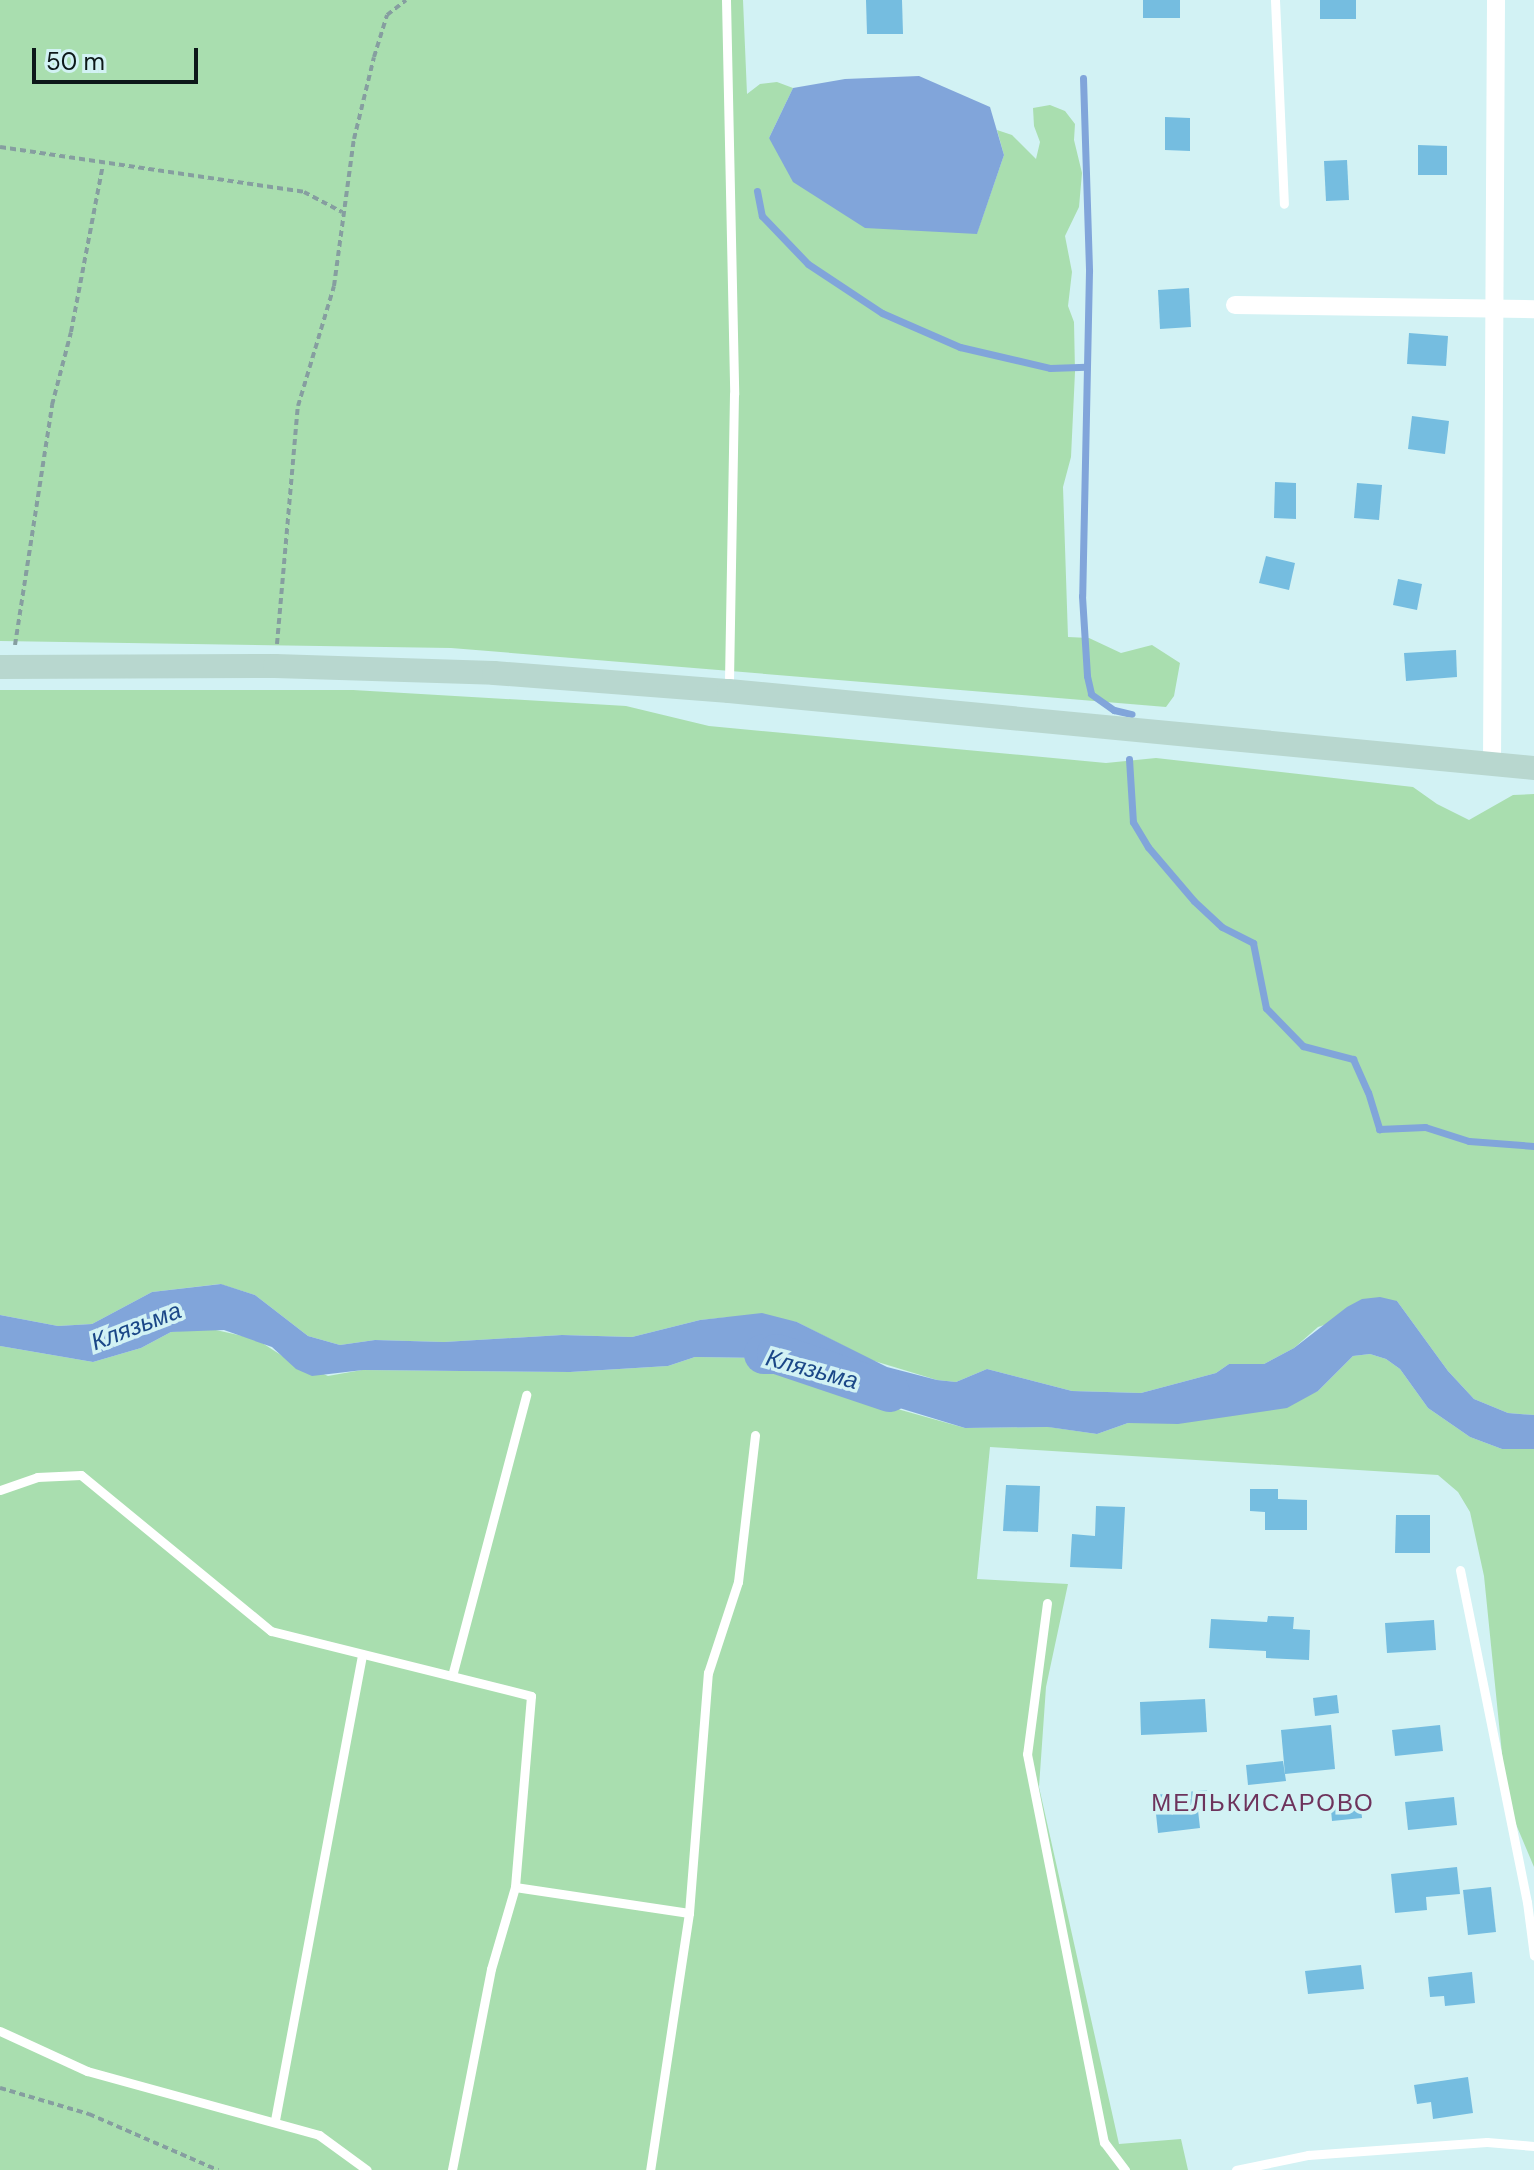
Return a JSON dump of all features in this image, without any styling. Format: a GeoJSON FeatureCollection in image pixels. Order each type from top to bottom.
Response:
{"type":"FeatureCollection","features":[{"type":"Feature","properties":{"kind":"street"},"geometry":{"type":"LineString","coordinates":[[1492,765],[1496,0]]}},
{"type":"Feature","properties":{"kind":"street"},"geometry":{"type":"LineString","coordinates":[[1235,305],[1534,309]]}},
{"type":"Feature","properties":{"kind":"street"},"geometry":{"type":"LineString","coordinates":[[6,667],[275,666],[494,673],[729,691],[1534,768]]}},
{"type":"Feature","properties":{"kind":"lane"},"geometry":{"type":"LineString","coordinates":[[726,0],[734,394],[729,691]]}},
{"type":"Feature","properties":{"kind":"lane"},"geometry":{"type":"LineString","coordinates":[[1275,0],[1284,204]]}},
{"type":"Feature","properties":{"kind":"lane"},"geometry":{"type":"LineString","coordinates":[[452,1676],[526,1395]]}},
{"type":"Feature","properties":{"kind":"lane"},"geometry":{"type":"LineString","coordinates":[[650,2170],[689,1913],[708,1673],[738,1582],[755,1435]]}},
{"type":"Feature","properties":{"kind":"lane"},"geometry":{"type":"LineString","coordinates":[[0,1490],[37,1477],[81,1475],[271,1631],[531,1696],[515,1887],[491,1969],[452,2170]]}},
{"type":"Feature","properties":{"kind":"lane"},"geometry":{"type":"LineString","coordinates":[[1460,1570],[1530,1902],[1534,1956]]}},
{"type":"Feature","properties":{"kind":"lane"},"geometry":{"type":"LineString","coordinates":[[1047,1603],[1027,1754],[1104,2142],[1125,2170]]}},
{"type":"Feature","properties":{"kind":"lane"},"geometry":{"type":"LineString","coordinates":[[275,2120],[362,1654]]}},
{"type":"Feature","properties":{"kind":"lane"},"geometry":{"type":"LineString","coordinates":[[515,1887],[689,1913]]}},
{"type":"Feature","properties":{"kind":"lane"},"geometry":{"type":"LineString","coordinates":[[0,2031],[87,2071],[180,2099],[275,2120],[319,2135],[367,2170]]}},
{"type":"Feature","properties":{"kind":"lane"},"geometry":{"type":"LineString","coordinates":[[1236,2170],[1308,2155],[1487,2142],[1534,2146]]}},
{"type":"Feature","properties":{"kind":"path"},"geometry":{"type":"LineString","coordinates":[[275,666],[298,406],[334,286],[342,212],[374,57],[387,15],[406,0]]}},
{"type":"Feature","properties":{"kind":"path"},"geometry":{"type":"LineString","coordinates":[[0,147],[103,165],[304,192],[342,212]]}},
{"type":"Feature","properties":{"kind":"path"},"geometry":{"type":"LineString","coordinates":[[6,667],[52,405],[71,332],[103,165]]}},
{"type":"Feature","properties":{"kind":"path"},"geometry":{"type":"LineString","coordinates":[[0,2088],[89,2114],[218,2170]]}},
{"type":"Feature","properties":{"kind":"green space"},"geometry":{"type":"Polygon","coordinates":[[[0,0],[743,0],[747,94],[760,84],[777,82],[793,88],[769,138],[925,230],[977,233],[1004,155],[997,130],[1012,135],[1036,159],[1040,142],[1034,126],[1033,108],[1050,105],[1065,111],[1075,124],[1074,140],[1082,173],[1079,207],[1065,236],[1072,272],[1068,306],[1074,322],[1075,372],[1071,457],[1063,487],[1068,637],[1089,638],[1121,653],[1152,645],[1180,663],[1174,696],[1166,707],[451,648],[0,641],[0,0]]]}},
{"type":"Feature","properties":{"kind":"green space"},"geometry":{"type":"Polygon","coordinates":[[[0,690],[353,690],[626,706],[709,726],[1106,763],[1156,758],[1413,787],[1437,804],[1469,820],[1513,795],[1534,794],[1534,1415],[1508,1413],[1474,1399],[1448,1371],[1397,1301],[1318,1327],[1294,1348],[1264,1364],[1229,1364],[1216,1373],[1141,1393],[1072,1391],[987,1369],[956,1382],[937,1380],[871,1360],[797,1322],[729,1317],[700,1320],[632,1337],[562,1335],[444,1342],[375,1340],[340,1345],[308,1336],[255,1295],[220,1284],[152,1292],[92,1324],[58,1326],[0,1315],[0,690]]]}},
{"type":"Feature","properties":{"kind":"green space"},"geometry":{"type":"Polygon","coordinates":[[[207,1328],[256,1339],[284,1357],[328,1376],[362,1370],[570,1372],[668,1366],[695,1357],[762,1358],[826,1369],[868,1396],[901,1410],[965,1428],[1049,1427],[1097,1434],[1128,1423],[1178,1423],[1318,1391],[1353,1356],[1370,1354],[1386,1359],[1400,1369],[1428,1408],[1470,1437],[1502,1449],[1534,1449],[1534,1867],[1507,1803],[1484,1576],[1470,1512],[1458,1492],[1438,1475],[990,1447],[977,1579],[1068,1584],[1046,1687],[1039,1787],[1119,2144],[1181,2139],[1188,2170],[0,2170],[0,1346],[93,1362],[141,1348],[171,1332],[207,1328]]]}},
{"type":"Feature","properties":{"kind":"water"},"geometry":{"type":"Polygon","coordinates":[[[919,76],[990,107],[1004,155],[977,234],[865,228],[793,182],[769,138],[793,88],[845,79],[919,76]]]}},
{"type":"Feature","properties":{"kind":"water"},"geometry":{"type":"Polygon","coordinates":[[[221,1284],[255,1295],[308,1336],[340,1345],[375,1340],[444,1342],[562,1335],[632,1337],[700,1320],[762,1313],[797,1322],[887,1367],[937,1380],[956,1382],[987,1369],[1072,1391],[1141,1393],[1216,1373],[1229,1364],[1264,1364],[1294,1348],[1347,1307],[1362,1299],[1380,1297],[1397,1301],[1448,1371],[1474,1399],[1508,1413],[1534,1415],[1534,1449],[1502,1449],[1470,1437],[1428,1408],[1400,1369],[1386,1359],[1370,1354],[1353,1356],[1318,1391],[1287,1408],[1178,1424],[1128,1423],[1097,1434],[1048,1427],[965,1428],[883,1403],[826,1369],[762,1358],[695,1357],[668,1366],[570,1372],[363,1370],[312,1376],[296,1369],[272,1347],[224,1330],[171,1332],[141,1348],[93,1362],[0,1346],[0,1315],[58,1326],[92,1324],[152,1292],[221,1284]]]}},
{"type":"Feature","properties":{"kind":"building"},"geometry":{"type":"Polygon","coordinates":[[[866,0],[902,0],[903,34],[867,34],[866,0]]]}},
{"type":"Feature","properties":{"kind":"building"},"geometry":{"type":"Polygon","coordinates":[[[1143,0],[1180,0],[1180,18],[1143,18],[1143,0]]]}},
{"type":"Feature","properties":{"kind":"building"},"geometry":{"type":"Polygon","coordinates":[[[1320,0],[1356,0],[1356,19],[1320,19],[1320,0]]]}},
{"type":"Feature","properties":{"kind":"building"},"geometry":{"type":"Polygon","coordinates":[[[1165,117],[1190,118],[1190,151],[1165,150],[1165,117]]]}},
{"type":"Feature","properties":{"kind":"building"},"geometry":{"type":"Polygon","coordinates":[[[1418,145],[1447,146],[1447,175],[1418,175],[1418,145]]]}},
{"type":"Feature","properties":{"kind":"building"},"geometry":{"type":"Polygon","coordinates":[[[1347,160],[1349,200],[1326,201],[1324,161],[1347,160]]]}},
{"type":"Feature","properties":{"kind":"building"},"geometry":{"type":"Polygon","coordinates":[[[1189,288],[1191,327],[1160,329],[1158,290],[1189,288]]]}},
{"type":"Feature","properties":{"kind":"building"},"geometry":{"type":"Polygon","coordinates":[[[1409,333],[1448,336],[1446,366],[1407,364],[1409,333]]]}},
{"type":"Feature","properties":{"kind":"building"},"geometry":{"type":"Polygon","coordinates":[[[1412,416],[1449,421],[1445,454],[1408,449],[1412,416]]]}},
{"type":"Feature","properties":{"kind":"building"},"geometry":{"type":"Polygon","coordinates":[[[1275,482],[1296,483],[1296,519],[1274,518],[1275,482]]]}},
{"type":"Feature","properties":{"kind":"building"},"geometry":{"type":"Polygon","coordinates":[[[1357,483],[1382,485],[1379,520],[1354,518],[1357,483]]]}},
{"type":"Feature","properties":{"kind":"building"},"geometry":{"type":"Polygon","coordinates":[[[1266,556],[1295,563],[1289,590],[1259,583],[1266,556]]]}},
{"type":"Feature","properties":{"kind":"building"},"geometry":{"type":"Polygon","coordinates":[[[1398,579],[1422,584],[1417,610],[1393,605],[1398,579]]]}},
{"type":"Feature","properties":{"kind":"building"},"geometry":{"type":"Polygon","coordinates":[[[1456,650],[1457,677],[1406,681],[1404,653],[1456,650]]]}},
{"type":"Feature","properties":{"kind":"building"},"geometry":{"type":"Polygon","coordinates":[[[1006,1485],[1040,1486],[1038,1532],[1003,1531],[1006,1485]]]}},
{"type":"Feature","properties":{"kind":"building"},"geometry":{"type":"Polygon","coordinates":[[[1250,1489],[1278,1489],[1278,1499],[1307,1500],[1307,1530],[1265,1530],[1265,1512],[1250,1511],[1250,1489]]]}},
{"type":"Feature","properties":{"kind":"building"},"geometry":{"type":"Polygon","coordinates":[[[1096,1506],[1125,1507],[1122,1569],[1070,1567],[1072,1534],[1095,1536],[1096,1506]]]}},
{"type":"Feature","properties":{"kind":"building"},"geometry":{"type":"Polygon","coordinates":[[[1396,1515],[1430,1515],[1430,1553],[1395,1553],[1396,1515]]]}},
{"type":"Feature","properties":{"kind":"building"},"geometry":{"type":"Polygon","coordinates":[[[1268,1616],[1294,1617],[1293,1629],[1310,1630],[1309,1660],[1266,1658],[1266,1651],[1209,1648],[1211,1619],[1267,1622],[1268,1616]]]}},
{"type":"Feature","properties":{"kind":"building"},"geometry":{"type":"Polygon","coordinates":[[[1434,1620],[1436,1650],[1387,1653],[1385,1623],[1434,1620]]]}},
{"type":"Feature","properties":{"kind":"building"},"geometry":{"type":"Polygon","coordinates":[[[1337,1695],[1339,1713],[1315,1716],[1313,1698],[1337,1695]]]}},
{"type":"Feature","properties":{"kind":"building"},"geometry":{"type":"Polygon","coordinates":[[[1205,1699],[1207,1732],[1141,1735],[1140,1702],[1205,1699]]]}},
{"type":"Feature","properties":{"kind":"building"},"geometry":{"type":"Polygon","coordinates":[[[1331,1725],[1335,1769],[1285,1774],[1281,1730],[1331,1725]]]}},
{"type":"Feature","properties":{"kind":"building"},"geometry":{"type":"Polygon","coordinates":[[[1440,1725],[1443,1751],[1395,1756],[1392,1730],[1440,1725]]]}},
{"type":"Feature","properties":{"kind":"building"},"geometry":{"type":"Polygon","coordinates":[[[1283,1761],[1286,1781],[1248,1785],[1246,1765],[1283,1761]]]}},
{"type":"Feature","properties":{"kind":"building"},"geometry":{"type":"Polygon","coordinates":[[[1207,1790],[1209,1809],[1198,1810],[1200,1828],[1158,1833],[1154,1795],[1207,1790]]]}},
{"type":"Feature","properties":{"kind":"building"},"geometry":{"type":"Polygon","coordinates":[[[1360,1796],[1362,1818],[1332,1821],[1330,1799],[1360,1796]]]}},
{"type":"Feature","properties":{"kind":"building"},"geometry":{"type":"Polygon","coordinates":[[[1454,1797],[1457,1825],[1408,1830],[1405,1802],[1454,1797]]]}},
{"type":"Feature","properties":{"kind":"building"},"geometry":{"type":"Polygon","coordinates":[[[1457,1867],[1460,1894],[1426,1897],[1427,1910],[1395,1913],[1391,1874],[1457,1867]]]}},
{"type":"Feature","properties":{"kind":"building"},"geometry":{"type":"Polygon","coordinates":[[[1491,1887],[1496,1932],[1468,1935],[1463,1890],[1491,1887]]]}},
{"type":"Feature","properties":{"kind":"building"},"geometry":{"type":"Polygon","coordinates":[[[1361,1965],[1364,1989],[1308,1994],[1305,1971],[1361,1965]]]}},
{"type":"Feature","properties":{"kind":"building"},"geometry":{"type":"Polygon","coordinates":[[[1472,1972],[1475,2003],[1445,2006],[1444,1996],[1430,1997],[1428,1977],[1472,1972]]]}},
{"type":"Feature","properties":{"kind":"building"},"geometry":{"type":"Polygon","coordinates":[[[1468,2077],[1473,2113],[1433,2119],[1431,2102],[1417,2104],[1414,2085],[1468,2077]]]}},
{"type":"Feature","properties":{"kind":"waterway"},"geometry":{"type":"LineString","coordinates":[[1083,78],[1089,271],[1082,596],[1087,676],[1091,694],[1114,710],[1132,714]]}},
{"type":"Feature","properties":{"kind":"waterway"},"geometry":{"type":"LineString","coordinates":[[757,191],[762,216],[808,264],[882,313],[960,347],[1050,368],[1086,367]]}},
{"type":"Feature","properties":{"kind":"waterway"},"geometry":{"type":"LineString","coordinates":[[1129,759],[1133,822],[1148,847],[1194,901],[1222,927],[1253,943],[1266,1008],[1303,1046],[1353,1059],[1368,1092],[1379,1129],[1425,1127],[1469,1141],[1534,1146]]}},
{"type":"Feature","properties":{"kind":"waterway","name":"Клязьма"},"geometry":{"type":"LineString","coordinates":[[764,1354],[777,1354],[890,1392]]}},
{"type":"Feature","properties":{"kind":"district","name":"МЕЛЬКИСАРОВО"},"geometry":{"type":"Point","coordinates":[1263,1803]}}]}
